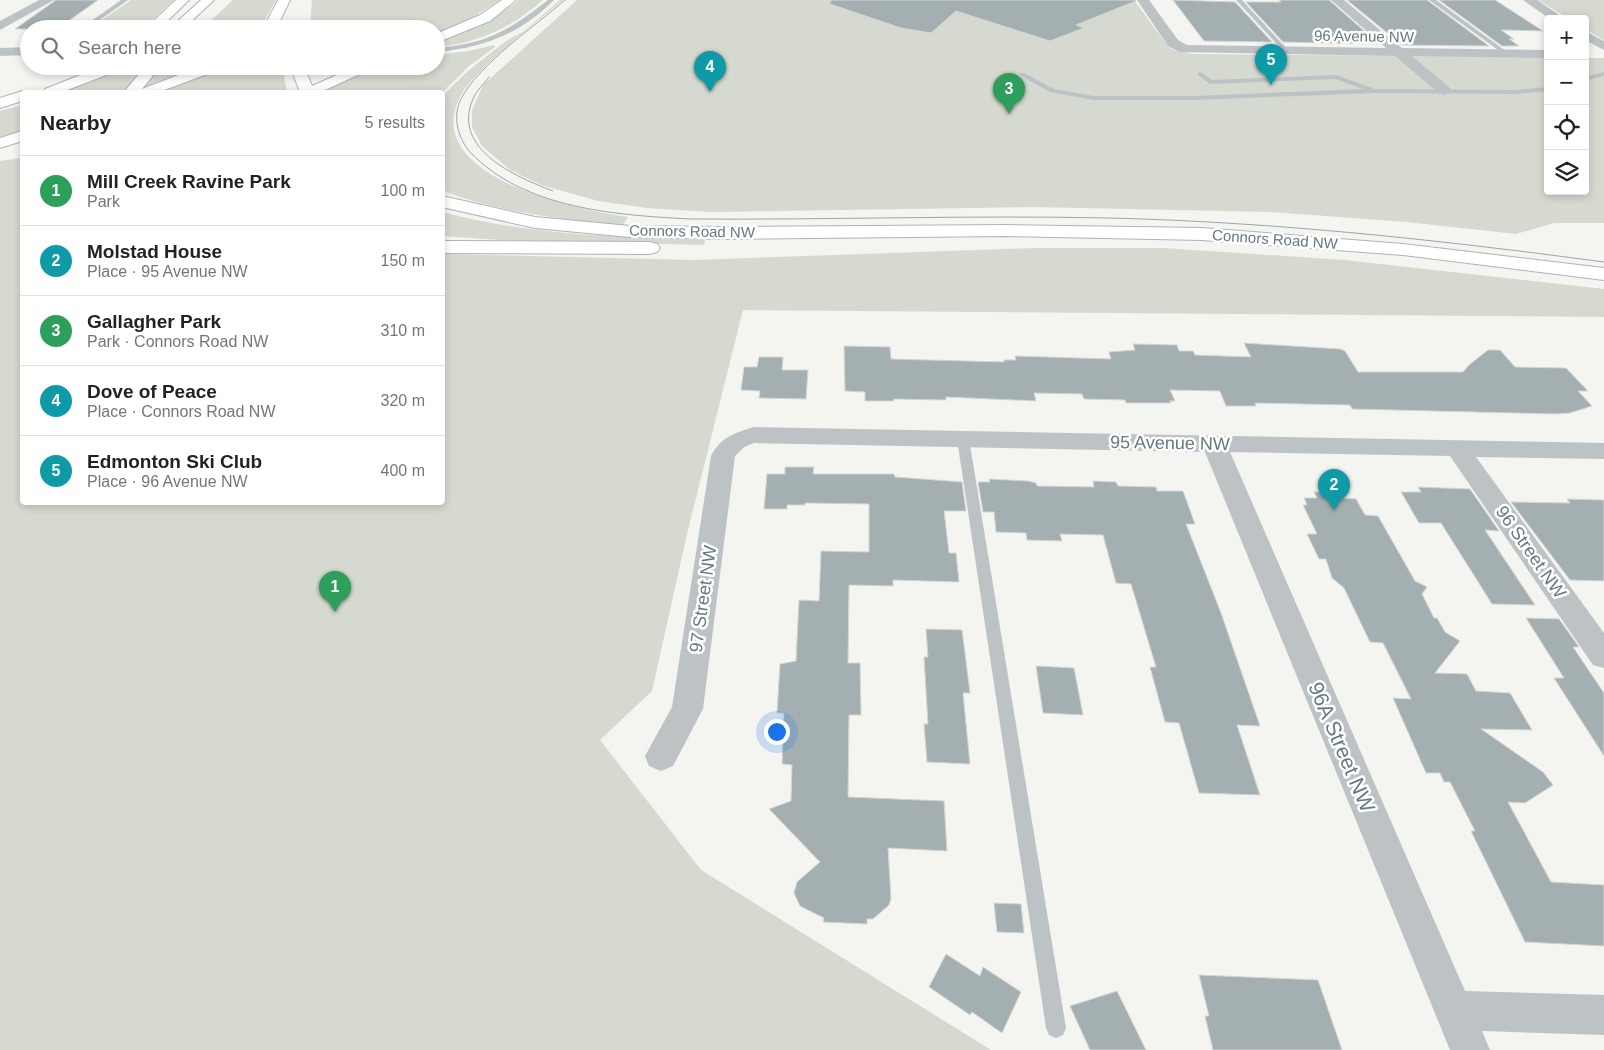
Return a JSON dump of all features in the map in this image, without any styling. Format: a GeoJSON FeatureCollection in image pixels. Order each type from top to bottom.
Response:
{"type":"FeatureCollection","features":[{"type":"Feature","properties":{"kind":"main road"},"geometry":{"type":"LineString","coordinates":[[161,20],[183,0]]}},
{"type":"Feature","properties":{"kind":"main road"},"geometry":{"type":"LineString","coordinates":[[445,35],[484,18],[510,0]]}},
{"type":"Feature","properties":{"kind":"main road"},"geometry":{"type":"LineString","coordinates":[[189,20],[214,3]]}},
{"type":"Feature","properties":{"kind":"main road"},"geometry":{"type":"LineString","coordinates":[[201,20],[214,3]]}},
{"type":"Feature","properties":{"kind":"main road"},"geometry":{"type":"LineString","coordinates":[[282,4],[286,20]]}},
{"type":"Feature","properties":{"kind":"main road"},"geometry":{"type":"LineString","coordinates":[[274,20],[282,4]]}},
{"type":"Feature","properties":{"kind":"main road"},"geometry":{"type":"LineString","coordinates":[[37,90],[75,75]]}},
{"type":"Feature","properties":{"kind":"main road"},"geometry":{"type":"LineString","coordinates":[[55,90],[94,75]]}},
{"type":"Feature","properties":{"kind":"main road"},"geometry":{"type":"LineString","coordinates":[[133,90],[146,75]]}},
{"type":"Feature","properties":{"kind":"main road"},"geometry":{"type":"LineString","coordinates":[[153,90],[194,75]]}},
{"type":"Feature","properties":{"kind":"main road"},"geometry":{"type":"LineString","coordinates":[[300,75],[307,90]]}},
{"type":"Feature","properties":{"kind":"main road"},"geometry":{"type":"LineString","coordinates":[[313,90],[349,75]]}},
{"type":"Feature","properties":{"kind":"main road"},"geometry":{"type":"LineString","coordinates":[[0,105],[20,97]]}},
{"type":"Feature","properties":{"kind":"main road"},"geometry":{"type":"LineString","coordinates":[[0,105],[20,101]]}},
{"type":"Feature","properties":{"kind":"main road"},"geometry":{"type":"LineString","coordinates":[[0,144],[20,137]]}},
{"type":"Feature","properties":{"kind":"main road","name":"Connors Road NW"},"geometry":{"type":"LineString","coordinates":[[445,202],[528,221],[650,232],[1069,230],[1289,239],[1480,258],[1604,274]]}},
{"type":"Feature","properties":{"kind":"main road","name":"Connors Road NW"},"geometry":{"type":"LineString","coordinates":[[445,247],[551,249],[729,248],[944,232]]}},
{"type":"Feature","properties":{"kind":"main road"},"geometry":{"type":"LineString","coordinates":[[445,240],[551,249]]}},
{"type":"Feature","properties":{"kind":"street"},"geometry":{"type":"LineString","coordinates":[[0,26],[48,0]]}},
{"type":"Feature","properties":{"kind":"street","name":"96 Avenue NW"},"geometry":{"type":"LineString","coordinates":[[1143,0],[1173,43],[1180,48],[1195,51],[1544,54]]}},
{"type":"Feature","properties":{"kind":"street"},"geometry":{"type":"LineString","coordinates":[[1337,0],[1445,91]]}},
{"type":"Feature","properties":{"kind":"street"},"geometry":{"type":"LineString","coordinates":[[1529,0],[1553,15]]}},
{"type":"Feature","properties":{"kind":"street"},"geometry":{"type":"LineString","coordinates":[[1589,39],[1601,52]]}},
{"type":"Feature","properties":{"kind":"street"},"geometry":{"type":"LineString","coordinates":[[0,52],[20,51]]}},
{"type":"Feature","properties":{"kind":"street","name":"95 Avenue NW"},"geometry":{"type":"LineString","coordinates":[[736,439],[754,434],[1604,451]]}},
{"type":"Feature","properties":{"kind":"street","name":"97 Street NW"},"geometry":{"type":"LineString","coordinates":[[661,756],[687,709],[724,456],[727,448],[736,439]]}},
{"type":"Feature","properties":{"kind":"street","name":"96A Street NW"},"geometry":{"type":"LineString","coordinates":[[1214,444],[1470,1050]]}},
{"type":"Feature","properties":{"kind":"street","name":"96 Street NW"},"geometry":{"type":"LineString","coordinates":[[1457,448],[1600,645]]}},
{"type":"Feature","properties":{"kind":"street"},"geometry":{"type":"LineString","coordinates":[[1453,1010],[1604,1015]]}},
{"type":"Feature","properties":{"kind":"lane"},"geometry":{"type":"LineString","coordinates":[[96,20],[125,0]]}},
{"type":"Feature","properties":{"kind":"lane"},"geometry":{"type":"LineString","coordinates":[[445,49],[466,47],[502,37],[514,30],[551,0]]}},
{"type":"Feature","properties":{"kind":"lane"},"geometry":{"type":"LineString","coordinates":[[1239,0],[1287,52]]}},
{"type":"Feature","properties":{"kind":"lane"},"geometry":{"type":"LineString","coordinates":[[1432,0],[1507,54]]}},
{"type":"Feature","properties":{"kind":"lane"},"geometry":{"type":"LineString","coordinates":[[1022,74],[1052,92],[1093,98],[1194,98],[1374,91],[1516,92],[1544,89]]}},
{"type":"Feature","properties":{"kind":"lane"},"geometry":{"type":"LineString","coordinates":[[1200,74],[1210,82],[1336,77],[1374,91]]}},
{"type":"Feature","properties":{"kind":"lane"},"geometry":{"type":"LineString","coordinates":[[1589,78],[1604,74]]}},
{"type":"Feature","properties":{"kind":"lane"},"geometry":{"type":"LineString","coordinates":[[963,438],[1056,1028]]}},
{"type":"Feature","properties":{"kind":"shaded area"},"geometry":{"type":"Polygon","coordinates":[[[131,0],[174,0],[152,20],[102,20],[131,0]]]}},
{"type":"Feature","properties":{"kind":"shaded area"},"geometry":{"type":"Polygon","coordinates":[[[233,0],[276,0],[265,20],[212,20],[233,0]]]}},
{"type":"Feature","properties":{"kind":"shaded area"},"geometry":{"type":"Polygon","coordinates":[[[312,0],[500,0],[468,20],[445,30],[445,20],[311,20],[312,0]]]}},
{"type":"Feature","properties":{"kind":"shaded area"},"geometry":{"type":"Polygon","coordinates":[[[519,0],[543,0],[507,26],[493,33],[445,46],[445,39],[498,16],[519,0]]]}},
{"type":"Feature","properties":{"kind":"shaded area"},"geometry":{"type":"Polygon","coordinates":[[[560,0],[563,0],[506,47],[466,88],[459,99],[454,126],[463,150],[483,169],[511,185],[576,207],[628,217],[623,225],[577,221],[509,210],[445,192],[445,93],[469,70],[506,41],[524,31],[560,0]]]}},
{"type":"Feature","properties":{"kind":"shaded area"},"geometry":{"type":"Polygon","coordinates":[[[577,0],[1134,0],[1167,45],[1173,50],[1193,54],[1544,57],[1544,195],[1589,195],[1589,58],[1604,58],[1604,223],[1554,223],[1516,234],[1407,222],[1271,212],[1034,207],[710,212],[647,208],[598,201],[541,185],[510,170],[482,146],[472,127],[472,110],[483,85],[577,0]]]}},
{"type":"Feature","properties":{"kind":"shaded area"},"geometry":{"type":"Polygon","coordinates":[[[1538,0],[1604,0],[1604,40],[1589,31],[1589,15],[1562,15],[1538,0]]]}},
{"type":"Feature","properties":{"kind":"shaded area"},"geometry":{"type":"Polygon","coordinates":[[[494,45],[495,47],[469,66],[445,90],[326,89],[359,75],[445,75],[445,54],[494,45]]]}},
{"type":"Feature","properties":{"kind":"shaded area"},"geometry":{"type":"Polygon","coordinates":[[[104,75],[137,75],[127,90],[67,90],[104,75]]]}},
{"type":"Feature","properties":{"kind":"shaded area"},"geometry":{"type":"Polygon","coordinates":[[[154,75],[179,75],[144,87],[154,75]]]}},
{"type":"Feature","properties":{"kind":"shaded area"},"geometry":{"type":"Polygon","coordinates":[[[203,75],[284,75],[287,90],[165,90],[203,75]]]}},
{"type":"Feature","properties":{"kind":"shaded area"},"geometry":{"type":"Polygon","coordinates":[[[20,106],[20,132],[0,139],[0,111],[20,106]]]}},
{"type":"Feature","properties":{"kind":"shaded area"},"geometry":{"type":"Polygon","coordinates":[[[20,158],[20,505],[445,505],[445,254],[693,260],[1035,248],[1163,248],[1345,260],[1604,289],[1604,317],[743,310],[687,534],[652,691],[600,740],[701,870],[991,1050],[0,1050],[0,161],[20,158]]]}},
{"type":"Feature","properties":{"kind":"shaded area"},"geometry":{"type":"Polygon","coordinates":[[[445,213],[507,226],[572,234],[705,240],[704,245],[499,240],[445,236],[445,213]]]}},
{"type":"Feature","properties":{"kind":"building"},"geometry":{"type":"Polygon","coordinates":[[[56,0],[98,0],[70,20],[28,20],[56,0]]]}},
{"type":"Feature","properties":{"kind":"building"},"geometry":{"type":"Polygon","coordinates":[[[831,0],[1136,1],[1076,25],[1084,28],[1050,41],[956,11],[931,33],[901,28],[830,4],[831,0]]]}},
{"type":"Feature","properties":{"kind":"building"},"geometry":{"type":"Polygon","coordinates":[[[1173,0],[1235,2],[1272,42],[1204,41],[1173,0]]]}},
{"type":"Feature","properties":{"kind":"building"},"geometry":{"type":"Polygon","coordinates":[[[1279,0],[1329,0],[1379,44],[1283,42],[1246,2],[1281,2],[1279,0]]]}},
{"type":"Feature","properties":{"kind":"building"},"geometry":{"type":"Polygon","coordinates":[[[1347,0],[1427,0],[1489,46],[1402,45],[1347,0]]]}},
{"type":"Feature","properties":{"kind":"building"},"geometry":{"type":"Polygon","coordinates":[[[1439,0],[1495,0],[1543,31],[1501,30],[1514,39],[1509,39],[1519,46],[1502,46],[1439,0]]]}},
{"type":"Feature","properties":{"kind":"building"},"geometry":{"type":"Polygon","coordinates":[[[1244,343],[1340,349],[1345,351],[1358,372],[1463,372],[1488,350],[1500,350],[1515,367],[1566,368],[1588,391],[1578,391],[1592,406],[1570,413],[1556,414],[1352,409],[1350,405],[1255,403],[1256,406],[1226,406],[1220,391],[1170,390],[1175,401],[1170,401],[1171,403],[1126,403],[1125,400],[1084,399],[1082,394],[1034,393],[1036,401],[946,397],[946,400],[894,399],[894,401],[865,401],[865,392],[845,391],[844,346],[890,347],[891,359],[1004,362],[1004,360],[1016,360],[1015,356],[1111,359],[1109,352],[1135,350],[1133,344],[1177,345],[1179,351],[1193,351],[1195,355],[1251,357],[1244,343]]]}},
{"type":"Feature","properties":{"kind":"building"},"geometry":{"type":"Polygon","coordinates":[[[759,357],[783,357],[782,370],[808,370],[806,399],[759,398],[760,391],[741,390],[744,367],[757,367],[759,357]]]}},
{"type":"Feature","properties":{"kind":"building"},"geometry":{"type":"Polygon","coordinates":[[[785,467],[814,467],[813,474],[894,474],[895,477],[962,482],[966,511],[944,511],[949,553],[956,553],[959,582],[893,580],[893,586],[849,585],[848,663],[860,663],[861,715],[849,715],[848,797],[944,801],[947,851],[888,848],[891,898],[889,905],[873,919],[867,919],[867,924],[823,922],[824,918],[800,906],[794,893],[797,882],[820,862],[769,809],[791,801],[792,765],[782,764],[784,713],[777,713],[780,664],[796,661],[799,600],[819,601],[821,551],[869,552],[869,504],[805,503],[805,505],[787,505],[787,509],[764,509],[767,474],[785,474],[785,467]]]}},
{"type":"Feature","properties":{"kind":"building"},"geometry":{"type":"Polygon","coordinates":[[[989,479],[1028,481],[1036,483],[1037,486],[1094,487],[1093,481],[1116,482],[1118,486],[1156,487],[1157,491],[1183,491],[1195,524],[1186,524],[1221,613],[1260,726],[1237,725],[1260,795],[1199,793],[1179,723],[1165,722],[1150,667],[1156,667],[1131,584],[1116,583],[1103,535],[1060,534],[1062,541],[1027,540],[1026,533],[996,532],[994,512],[983,512],[978,482],[990,482],[989,479]]]}},
{"type":"Feature","properties":{"kind":"building"},"geometry":{"type":"Polygon","coordinates":[[[1418,487],[1470,489],[1499,531],[1485,530],[1535,605],[1492,604],[1441,523],[1419,523],[1401,492],[1421,492],[1418,487]]]}},
{"type":"Feature","properties":{"kind":"building"},"geometry":{"type":"Polygon","coordinates":[[[1314,492],[1339,492],[1342,498],[1356,499],[1365,515],[1378,516],[1415,581],[1427,587],[1422,594],[1434,618],[1437,618],[1445,632],[1460,641],[1435,673],[1467,674],[1476,691],[1510,693],[1532,730],[1481,729],[1543,772],[1553,785],[1525,803],[1508,802],[1551,882],[1604,885],[1604,946],[1525,942],[1471,831],[1475,831],[1450,782],[1444,782],[1440,773],[1426,773],[1393,698],[1411,699],[1383,643],[1370,642],[1344,588],[1332,578],[1326,559],[1319,559],[1307,534],[1317,534],[1303,505],[1307,505],[1304,498],[1317,498],[1314,492]]]}},
{"type":"Feature","properties":{"kind":"building"},"geometry":{"type":"Polygon","coordinates":[[[1567,499],[1604,500],[1604,581],[1570,580],[1511,502],[1570,503],[1567,499]]]}},
{"type":"Feature","properties":{"kind":"building"},"geometry":{"type":"Polygon","coordinates":[[[1526,618],[1559,619],[1579,647],[1573,647],[1604,693],[1604,756],[1554,678],[1564,678],[1526,618]]]}},
{"type":"Feature","properties":{"kind":"building"},"geometry":{"type":"Polygon","coordinates":[[[926,629],[962,630],[970,693],[963,693],[970,764],[927,762],[924,724],[928,724],[924,657],[928,657],[926,629]]]}},
{"type":"Feature","properties":{"kind":"building"},"geometry":{"type":"Polygon","coordinates":[[[1036,666],[1074,668],[1083,715],[1043,713],[1036,666]]]}},
{"type":"Feature","properties":{"kind":"building"},"geometry":{"type":"Polygon","coordinates":[[[994,903],[1021,904],[1024,933],[997,932],[994,903]]]}},
{"type":"Feature","properties":{"kind":"building"},"geometry":{"type":"Polygon","coordinates":[[[946,954],[980,976],[983,967],[1021,992],[1002,1033],[972,1012],[970,1015],[929,987],[946,954]]]}},
{"type":"Feature","properties":{"kind":"building"},"geometry":{"type":"Polygon","coordinates":[[[1199,975],[1318,980],[1342,1050],[1213,1050],[1205,1016],[1209,1016],[1199,975]]]}},
{"type":"Feature","properties":{"kind":"building"},"geometry":{"type":"Polygon","coordinates":[[[1117,991],[1146,1050],[1090,1050],[1070,1006],[1117,991]]]}},
{"type":"Feature","properties":{"kind":"tram line"},"geometry":{"type":"LineString","coordinates":[[565,0],[508,46],[480,73],[461,99],[458,106],[457,120],[462,140],[470,152],[492,171],[517,186],[544,197],[572,205],[632,215],[690,219],[1057,217],[1233,223],[1419,239],[1604,262]]}},
{"type":"Feature","properties":{"kind":"tram line"},"geometry":{"type":"LineString","coordinates":[[489,77],[473,99],[469,117],[471,132],[479,146],[506,169],[553,191]]}},
{"type":"Feature","properties":{"kind":"place","name":"Edmonton Ski Club"},"geometry":{"type":"Point","coordinates":[1271,85]}},
{"type":"Feature","properties":{"kind":"place","name":"Dove of Peace"},"geometry":{"type":"Point","coordinates":[710,92]}},
{"type":"Feature","properties":{"kind":"place","name":"Gallagher Park"},"geometry":{"type":"Point","coordinates":[1009,114]}},
{"type":"Feature","properties":{"kind":"place","name":"Molstad House"},"geometry":{"type":"Point","coordinates":[1334,510]}},
{"type":"Feature","properties":{"kind":"place","name":"Mill Creek Ravine Park"},"geometry":{"type":"Point","coordinates":[335,612]}}]}
